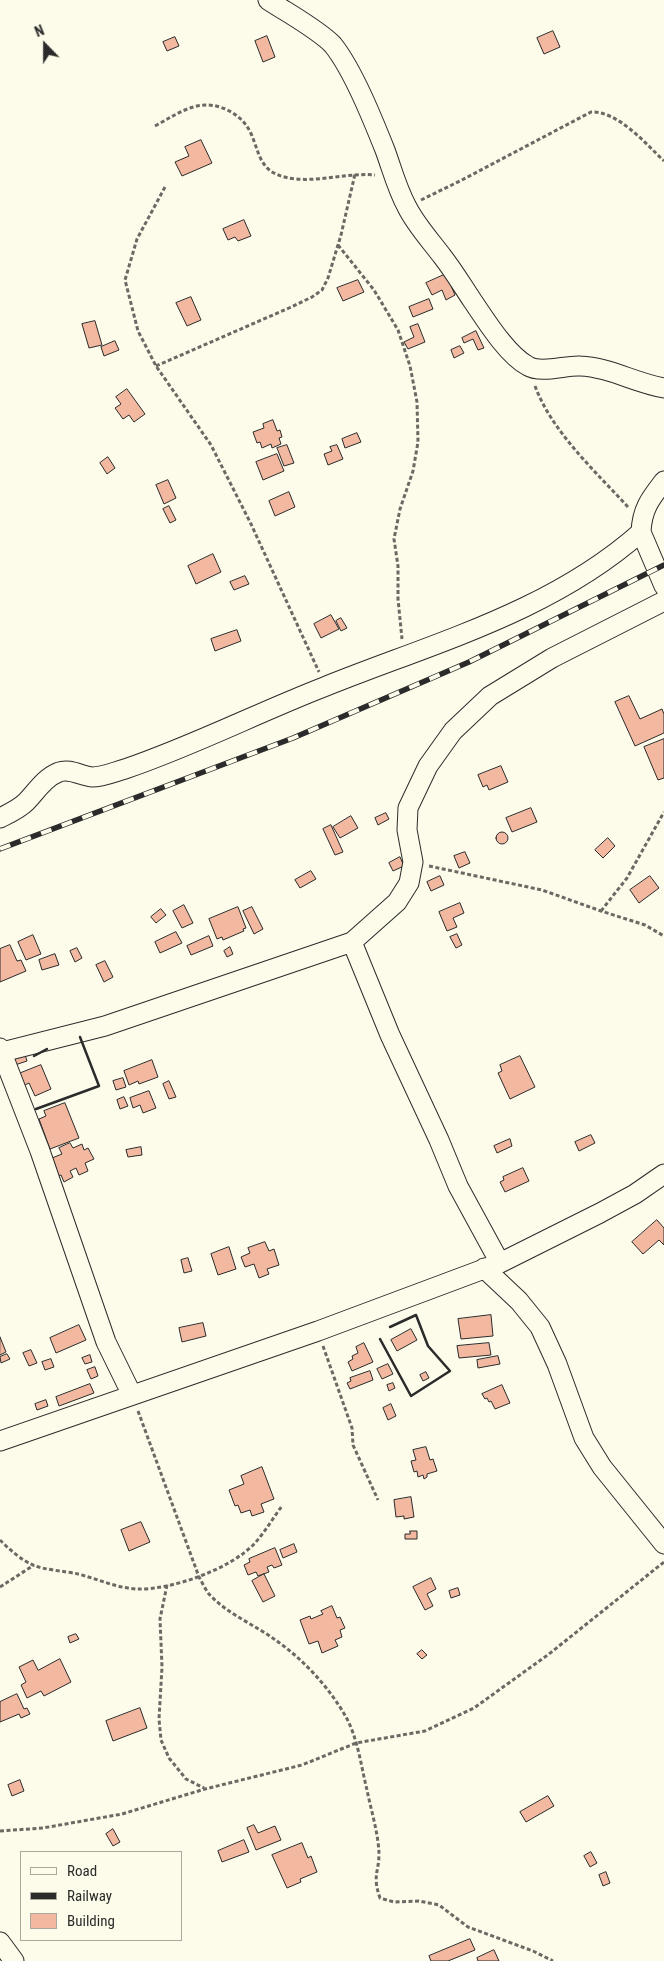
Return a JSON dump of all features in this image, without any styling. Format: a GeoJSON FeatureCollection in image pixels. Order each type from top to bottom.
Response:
{"type":"FeatureCollection","features":[{"type":"Feature","properties":{"kind":"street"},"geometry":{"type":"LineString","coordinates":[[268,0],[321,34],[333,46],[346,65],[367,107],[406,206],[419,228],[442,256],[491,328],[507,348],[528,367],[544,369],[578,366],[590,367],[664,388]]}},
{"type":"Feature","properties":{"kind":"street"},"geometry":{"type":"LineString","coordinates":[[0,818],[24,804],[44,781],[61,771],[91,777],[123,769],[189,745],[325,686],[522,610],[560,591],[602,565],[641,527],[648,500],[664,481]]}},
{"type":"Feature","properties":{"kind":"street"},"geometry":{"type":"LineString","coordinates":[[641,527],[664,586]]}},
{"type":"Feature","properties":{"kind":"street"},"geometry":{"type":"LineString","coordinates":[[132,1395],[106,1342],[40,1151],[1,1050],[105,1026],[352,942],[397,902],[409,882],[413,862],[407,830],[408,808],[428,766],[453,731],[490,696],[552,658],[664,601]]}},
{"type":"Feature","properties":{"kind":"street"},"geometry":{"type":"LineString","coordinates":[[352,942],[390,1035],[439,1140],[492,1265],[540,1327],[558,1364],[584,1438],[602,1467],[664,1544]]}},
{"type":"Feature","properties":{"kind":"street"},"geometry":{"type":"LineString","coordinates":[[0,1441],[318,1331],[492,1265],[600,1213],[635,1194],[664,1174]]}},
{"type":"Feature","properties":{"kind":"street"},"geometry":{"type":"LineString","coordinates":[[0,1942],[14,1961]]}},
{"type":"Feature","properties":{"kind":"path"},"geometry":{"type":"LineString","coordinates":[[155,126],[197,105],[210,104],[222,107],[244,121],[252,134],[260,160],[274,173],[289,179],[374,174],[395,179]]}},
{"type":"Feature","properties":{"kind":"path"},"geometry":{"type":"LineString","coordinates":[[406,206],[460,181],[591,112],[600,112],[613,117],[664,161]]}},
{"type":"Feature","properties":{"kind":"path"},"geometry":{"type":"LineString","coordinates":[[156,366],[312,297],[322,290],[328,278],[338,245],[355,174]]}},
{"type":"Feature","properties":{"kind":"path"},"geometry":{"type":"LineString","coordinates":[[165,186],[137,239],[125,280],[138,331],[156,366],[211,445],[251,524],[325,686]]}},
{"type":"Feature","properties":{"kind":"path"},"geometry":{"type":"LineString","coordinates":[[338,245],[374,290],[398,330],[410,366],[416,402],[418,442],[394,539],[398,566],[398,599],[404,657]]}},
{"type":"Feature","properties":{"kind":"path"},"geometry":{"type":"LineString","coordinates":[[528,367],[540,399],[558,428],[641,527]]}},
{"type":"Feature","properties":{"kind":"path"},"geometry":{"type":"LineString","coordinates":[[601,912],[627,878],[664,812]]}},
{"type":"Feature","properties":{"kind":"path"},"geometry":{"type":"LineString","coordinates":[[413,862],[542,890],[601,912],[646,925],[664,936]]}},
{"type":"Feature","properties":{"kind":"path"},"geometry":{"type":"LineString","coordinates":[[318,1331],[352,1428],[352,1445],[378,1500]]}},
{"type":"Feature","properties":{"kind":"path"},"geometry":{"type":"LineString","coordinates":[[132,1395],[199,1577],[208,1592],[220,1605],[276,1639],[305,1665],[329,1692],[346,1717],[356,1744],[375,1826],[379,1854],[375,1876],[380,1898],[394,1902],[419,1901],[438,1905],[468,1926],[533,1951],[553,1961]]}},
{"type":"Feature","properties":{"kind":"path"},"geometry":{"type":"LineString","coordinates":[[0,1540],[34,1565],[92,1578],[116,1586],[138,1589],[168,1585],[199,1577],[228,1564],[254,1544],[282,1506]]}},
{"type":"Feature","properties":{"kind":"path"},"geometry":{"type":"LineString","coordinates":[[0,1831],[44,1828],[122,1814],[205,1789],[302,1765],[356,1744],[424,1731],[474,1708],[549,1654],[664,1562]]}},
{"type":"Feature","properties":{"kind":"path"},"geometry":{"type":"LineString","coordinates":[[0,1587],[34,1565]]}},
{"type":"Feature","properties":{"kind":"path"},"geometry":{"type":"LineString","coordinates":[[168,1585],[160,1619],[162,1667],[159,1719],[161,1740],[169,1758],[186,1778],[205,1789]]}},
{"type":"Feature","properties":{"kind":"building"},"geometry":{"type":"Polygon","coordinates":[[[553,31],[560,47],[544,54],[537,38],[553,31]]]}},
{"type":"Feature","properties":{"kind":"building"},"geometry":{"type":"Polygon","coordinates":[[[267,36],[275,57],[263,62],[255,41],[267,36]]]}},
{"type":"Feature","properties":{"kind":"building"},"geometry":{"type":"Polygon","coordinates":[[[175,37],[179,46],[167,51],[163,42],[175,37]]]}},
{"type":"Feature","properties":{"kind":"building"},"geometry":{"type":"Polygon","coordinates":[[[201,140],[212,163],[182,176],[175,162],[189,156],[185,147],[201,140]]]}},
{"type":"Feature","properties":{"kind":"building"},"geometry":{"type":"Polygon","coordinates":[[[244,220],[251,236],[238,241],[235,237],[228,240],[223,229],[244,220]]]}},
{"type":"Feature","properties":{"kind":"building"},"geometry":{"type":"Polygon","coordinates":[[[446,274],[455,295],[446,300],[442,290],[432,295],[426,283],[446,274]]]}},
{"type":"Feature","properties":{"kind":"building"},"geometry":{"type":"Polygon","coordinates":[[[358,280],[364,292],[343,301],[337,288],[358,280]]]}},
{"type":"Feature","properties":{"kind":"building"},"geometry":{"type":"Polygon","coordinates":[[[191,297],[201,320],[187,326],[176,303],[191,297]]]}},
{"type":"Feature","properties":{"kind":"building"},"geometry":{"type":"Polygon","coordinates":[[[429,299],[433,309],[413,317],[409,307],[429,299]]]}},
{"type":"Feature","properties":{"kind":"building"},"geometry":{"type":"Polygon","coordinates":[[[95,321],[102,345],[89,348],[82,324],[95,321]]]}},
{"type":"Feature","properties":{"kind":"building"},"geometry":{"type":"Polygon","coordinates":[[[418,324],[425,342],[408,349],[404,342],[414,337],[410,327],[418,324]]]}},
{"type":"Feature","properties":{"kind":"building"},"geometry":{"type":"Polygon","coordinates":[[[476,331],[484,348],[478,350],[473,339],[464,343],[462,338],[476,331]]]}},
{"type":"Feature","properties":{"kind":"building"},"geometry":{"type":"Polygon","coordinates":[[[115,341],[119,350],[104,356],[101,347],[115,341]]]}},
{"type":"Feature","properties":{"kind":"building"},"geometry":{"type":"Polygon","coordinates":[[[460,346],[464,353],[454,358],[451,350],[460,346]]]}},
{"type":"Feature","properties":{"kind":"building"},"geometry":{"type":"Polygon","coordinates":[[[127,389],[145,414],[134,422],[129,415],[123,419],[115,408],[121,404],[116,397],[127,389]]]}},
{"type":"Feature","properties":{"kind":"building"},"geometry":{"type":"Polygon","coordinates":[[[273,420],[277,431],[280,430],[282,437],[279,438],[281,444],[272,448],[271,444],[262,448],[260,442],[257,443],[253,432],[264,428],[263,424],[273,420]]]}},
{"type":"Feature","properties":{"kind":"building"},"geometry":{"type":"Polygon","coordinates":[[[357,433],[361,442],[345,448],[342,439],[357,433]]]}},
{"type":"Feature","properties":{"kind":"building"},"geometry":{"type":"Polygon","coordinates":[[[287,445],[294,463],[284,466],[277,448],[287,445]]]}},
{"type":"Feature","properties":{"kind":"building"},"geometry":{"type":"Polygon","coordinates":[[[337,445],[343,459],[328,465],[324,454],[332,451],[330,447],[337,445]]]}},
{"type":"Feature","properties":{"kind":"building"},"geometry":{"type":"Polygon","coordinates":[[[277,454],[284,471],[263,480],[256,462],[277,454]]]}},
{"type":"Feature","properties":{"kind":"building"},"geometry":{"type":"Polygon","coordinates":[[[108,457],[115,468],[107,474],[100,463],[108,457]]]}},
{"type":"Feature","properties":{"kind":"building"},"geometry":{"type":"Polygon","coordinates":[[[168,480],[176,498],[164,504],[156,485],[168,480]]]}},
{"type":"Feature","properties":{"kind":"building"},"geometry":{"type":"Polygon","coordinates":[[[289,492],[295,507],[275,516],[269,501],[289,492]]]}},
{"type":"Feature","properties":{"kind":"building"},"geometry":{"type":"Polygon","coordinates":[[[169,506],[176,520],[170,523],[163,509],[169,506]]]}},
{"type":"Feature","properties":{"kind":"building"},"geometry":{"type":"Polygon","coordinates":[[[213,554],[221,572],[196,584],[188,566],[213,554]]]}},
{"type":"Feature","properties":{"kind":"building"},"geometry":{"type":"Polygon","coordinates":[[[245,576],[249,584],[234,590],[230,582],[245,576]]]}},
{"type":"Feature","properties":{"kind":"building"},"geometry":{"type":"Polygon","coordinates":[[[331,615],[339,629],[321,638],[314,624],[331,615]]]}},
{"type":"Feature","properties":{"kind":"building"},"geometry":{"type":"Polygon","coordinates":[[[341,618],[347,628],[341,631],[336,621],[341,618]]]}},
{"type":"Feature","properties":{"kind":"building"},"geometry":{"type":"Polygon","coordinates":[[[237,630],[241,641],[215,651],[211,639],[237,630]]]}},
{"type":"Feature","properties":{"kind":"building"},"geometry":{"type":"Polygon","coordinates":[[[629,696],[640,719],[662,709],[664,714],[664,733],[635,746],[615,702],[629,696]]]}},
{"type":"Feature","properties":{"kind":"building"},"geometry":{"type":"Polygon","coordinates":[[[664,739],[664,778],[658,780],[644,747],[664,739]]]}},
{"type":"Feature","properties":{"kind":"building"},"geometry":{"type":"Polygon","coordinates":[[[501,766],[508,782],[489,790],[487,785],[483,787],[478,775],[501,766]]]}},
{"type":"Feature","properties":{"kind":"building"},"geometry":{"type":"Polygon","coordinates":[[[531,808],[537,822],[512,832],[506,818],[531,808]]]}},
{"type":"Feature","properties":{"kind":"building"},"geometry":{"type":"Polygon","coordinates":[[[386,813],[389,819],[378,825],[375,818],[386,813]]]}},
{"type":"Feature","properties":{"kind":"building"},"geometry":{"type":"Polygon","coordinates":[[[351,816],[358,828],[340,838],[333,827],[351,816]]]}},
{"type":"Feature","properties":{"kind":"building"},"geometry":{"type":"Polygon","coordinates":[[[331,825],[343,852],[335,855],[323,829],[331,825]]]}},
{"type":"Feature","properties":{"kind":"building"},"geometry":{"type":"Polygon","coordinates":[[[500,832],[504,832],[508,838],[504,844],[500,844],[496,840],[496,836],[500,832]]]}},
{"type":"Feature","properties":{"kind":"building"},"geometry":{"type":"Polygon","coordinates":[[[608,838],[615,846],[603,858],[595,850],[608,838]]]}},
{"type":"Feature","properties":{"kind":"building"},"geometry":{"type":"Polygon","coordinates":[[[465,852],[470,863],[459,868],[454,856],[465,852]]]}},
{"type":"Feature","properties":{"kind":"building"},"geometry":{"type":"Polygon","coordinates":[[[400,857],[404,866],[393,871],[389,863],[400,857]]]}},
{"type":"Feature","properties":{"kind":"building"},"geometry":{"type":"Polygon","coordinates":[[[311,871],[316,879],[300,888],[295,880],[311,871]]]}},
{"type":"Feature","properties":{"kind":"building"},"geometry":{"type":"Polygon","coordinates":[[[440,876],[444,885],[431,891],[427,882],[440,876]]]}},
{"type":"Feature","properties":{"kind":"building"},"geometry":{"type":"Polygon","coordinates":[[[650,876],[659,888],[639,903],[630,890],[650,876]]]}},
{"type":"Feature","properties":{"kind":"building"},"geometry":{"type":"Polygon","coordinates":[[[460,903],[464,913],[453,918],[457,927],[447,931],[439,912],[460,903]]]}},
{"type":"Feature","properties":{"kind":"building"},"geometry":{"type":"Polygon","coordinates":[[[184,905],[193,923],[182,928],[173,911],[184,905]]]}},
{"type":"Feature","properties":{"kind":"building"},"geometry":{"type":"Polygon","coordinates":[[[238,907],[246,928],[243,929],[244,931],[223,940],[222,937],[217,939],[209,919],[238,907]]]}},
{"type":"Feature","properties":{"kind":"building"},"geometry":{"type":"Polygon","coordinates":[[[252,907],[263,929],[254,934],[243,911],[252,907]]]}},
{"type":"Feature","properties":{"kind":"building"},"geometry":{"type":"Polygon","coordinates":[[[161,909],[166,915],[156,923],[151,917],[161,909]]]}},
{"type":"Feature","properties":{"kind":"building"},"geometry":{"type":"Polygon","coordinates":[[[176,932],[182,943],[160,953],[155,942],[176,932]]]}},
{"type":"Feature","properties":{"kind":"building"},"geometry":{"type":"Polygon","coordinates":[[[457,934],[462,945],[456,948],[450,937],[457,934]]]}},
{"type":"Feature","properties":{"kind":"building"},"geometry":{"type":"Polygon","coordinates":[[[33,935],[41,954],[26,960],[18,942],[33,935]]]}},
{"type":"Feature","properties":{"kind":"building"},"geometry":{"type":"Polygon","coordinates":[[[209,936],[213,946],[191,955],[187,946],[209,936]]]}},
{"type":"Feature","properties":{"kind":"building"},"geometry":{"type":"Polygon","coordinates":[[[10,945],[17,961],[21,960],[26,971],[0,982],[0,949],[10,945]]]}},
{"type":"Feature","properties":{"kind":"building"},"geometry":{"type":"Polygon","coordinates":[[[230,947],[233,954],[227,957],[224,951],[230,947]]]}},
{"type":"Feature","properties":{"kind":"building"},"geometry":{"type":"Polygon","coordinates":[[[77,948],[82,958],[75,962],[70,951],[77,948]]]}},
{"type":"Feature","properties":{"kind":"building"},"geometry":{"type":"Polygon","coordinates":[[[55,954],[59,965],[42,970],[39,960],[55,954]]]}},
{"type":"Feature","properties":{"kind":"building"},"geometry":{"type":"Polygon","coordinates":[[[105,961],[113,977],[104,982],[96,965],[105,961]]]}},
{"type":"Feature","properties":{"kind":"building"},"geometry":{"type":"Polygon","coordinates":[[[24,1051],[27,1061],[15,1065],[6,1058],[24,1051]]]}},
{"type":"Feature","properties":{"kind":"building"},"geometry":{"type":"Polygon","coordinates":[[[520,1056],[535,1087],[510,1099],[498,1073],[502,1071],[500,1065],[520,1056]]]}},
{"type":"Feature","properties":{"kind":"building"},"geometry":{"type":"Polygon","coordinates":[[[152,1060],[158,1077],[139,1084],[138,1081],[129,1085],[124,1071],[152,1060]]]}},
{"type":"Feature","properties":{"kind":"building"},"geometry":{"type":"Polygon","coordinates":[[[41,1065],[51,1089],[35,1096],[29,1083],[21,1087],[16,1075],[41,1065]]]}},
{"type":"Feature","properties":{"kind":"building"},"geometry":{"type":"Polygon","coordinates":[[[123,1078],[126,1087],[116,1090],[113,1081],[123,1078]]]}},
{"type":"Feature","properties":{"kind":"building"},"geometry":{"type":"Polygon","coordinates":[[[169,1081],[176,1097],[169,1099],[163,1084],[169,1081]]]}},
{"type":"Feature","properties":{"kind":"building"},"geometry":{"type":"Polygon","coordinates":[[[149,1091],[156,1108],[143,1113],[140,1105],[133,1108],[130,1098],[149,1091]]]}},
{"type":"Feature","properties":{"kind":"building"},"geometry":{"type":"Polygon","coordinates":[[[124,1097],[128,1106],[120,1109],[117,1100],[124,1097]]]}},
{"type":"Feature","properties":{"kind":"building"},"geometry":{"type":"Polygon","coordinates":[[[65,1103],[79,1138],[50,1149],[39,1119],[46,1116],[44,1111],[65,1103]]]}},
{"type":"Feature","properties":{"kind":"building"},"geometry":{"type":"Polygon","coordinates":[[[591,1135],[595,1143],[579,1151],[575,1142],[591,1135]]]}},
{"type":"Feature","properties":{"kind":"building"},"geometry":{"type":"Polygon","coordinates":[[[510,1139],[512,1146],[497,1153],[494,1146],[510,1139]]]}},
{"type":"Feature","properties":{"kind":"building"},"geometry":{"type":"Polygon","coordinates":[[[70,1143],[73,1148],[82,1144],[84,1150],[88,1148],[94,1159],[85,1163],[88,1171],[79,1175],[76,1168],[70,1171],[73,1177],[64,1182],[61,1175],[54,1178],[49,1167],[55,1165],[52,1158],[62,1154],[59,1148],[70,1143]]]}},
{"type":"Feature","properties":{"kind":"building"},"geometry":{"type":"Polygon","coordinates":[[[141,1147],[142,1155],[128,1157],[126,1150],[141,1147]]]}},
{"type":"Feature","properties":{"kind":"building"},"geometry":{"type":"Polygon","coordinates":[[[523,1168],[529,1181],[505,1192],[500,1182],[504,1180],[503,1177],[523,1168]]]}},
{"type":"Feature","properties":{"kind":"building"},"geometry":{"type":"Polygon","coordinates":[[[657,1220],[664,1228],[664,1245],[659,1240],[643,1254],[632,1242],[657,1220]]]}},
{"type":"Feature","properties":{"kind":"building"},"geometry":{"type":"Polygon","coordinates":[[[265,1242],[269,1251],[274,1249],[279,1265],[267,1269],[269,1274],[259,1278],[254,1264],[245,1267],[241,1257],[250,1253],[248,1248],[265,1242]]]}},
{"type":"Feature","properties":{"kind":"building"},"geometry":{"type":"Polygon","coordinates":[[[229,1247],[236,1269],[218,1275],[211,1254],[229,1247]]]}},
{"type":"Feature","properties":{"kind":"building"},"geometry":{"type":"Polygon","coordinates":[[[188,1258],[192,1271],[184,1273],[181,1260],[188,1258]]]}},
{"type":"Feature","properties":{"kind":"building"},"geometry":{"type":"Polygon","coordinates":[[[491,1315],[493,1336],[461,1339],[458,1319],[491,1315]]]}},
{"type":"Feature","properties":{"kind":"building"},"geometry":{"type":"Polygon","coordinates":[[[203,1323],[206,1336],[182,1342],[179,1328],[203,1323]]]}},
{"type":"Feature","properties":{"kind":"building"},"geometry":{"type":"Polygon","coordinates":[[[79,1325],[86,1340],[56,1353],[50,1338],[79,1325]]]}},
{"type":"Feature","properties":{"kind":"building"},"geometry":{"type":"Polygon","coordinates":[[[411,1329],[417,1340],[397,1351],[391,1340],[411,1329]]]}},
{"type":"Feature","properties":{"kind":"building"},"geometry":{"type":"Polygon","coordinates":[[[0,1337],[6,1352],[0,1355],[0,1337]]]}},
{"type":"Feature","properties":{"kind":"building"},"geometry":{"type":"Polygon","coordinates":[[[364,1343],[373,1362],[352,1371],[348,1362],[353,1359],[352,1356],[358,1353],[356,1347],[364,1343]]]}},
{"type":"Feature","properties":{"kind":"building"},"geometry":{"type":"Polygon","coordinates":[[[489,1343],[491,1355],[459,1358],[457,1346],[489,1343]]]}},
{"type":"Feature","properties":{"kind":"building"},"geometry":{"type":"Polygon","coordinates":[[[31,1350],[37,1363],[29,1366],[23,1353],[31,1350]]]}},
{"type":"Feature","properties":{"kind":"building"},"geometry":{"type":"Polygon","coordinates":[[[7,1354],[10,1359],[1,1363],[0,1357],[7,1354]]]}},
{"type":"Feature","properties":{"kind":"building"},"geometry":{"type":"Polygon","coordinates":[[[90,1355],[92,1362],[85,1364],[82,1358],[90,1355]]]}},
{"type":"Feature","properties":{"kind":"building"},"geometry":{"type":"Polygon","coordinates":[[[498,1356],[500,1364],[478,1368],[477,1360],[498,1356]]]}},
{"type":"Feature","properties":{"kind":"building"},"geometry":{"type":"Polygon","coordinates":[[[51,1359],[54,1367],[45,1370],[42,1362],[51,1359]]]}},
{"type":"Feature","properties":{"kind":"building"},"geometry":{"type":"Polygon","coordinates":[[[388,1364],[393,1374],[382,1379],[377,1369],[388,1364]]]}},
{"type":"Feature","properties":{"kind":"building"},"geometry":{"type":"Polygon","coordinates":[[[95,1367],[98,1376],[91,1379],[87,1370],[95,1367]]]}},
{"type":"Feature","properties":{"kind":"building"},"geometry":{"type":"Polygon","coordinates":[[[370,1371],[373,1380],[350,1389],[347,1383],[351,1381],[350,1378],[370,1371]]]}},
{"type":"Feature","properties":{"kind":"building"},"geometry":{"type":"Polygon","coordinates":[[[426,1372],[429,1378],[423,1381],[420,1375],[426,1372]]]}},
{"type":"Feature","properties":{"kind":"building"},"geometry":{"type":"Polygon","coordinates":[[[393,1383],[395,1388],[389,1391],[387,1385],[393,1383]]]}},
{"type":"Feature","properties":{"kind":"building"},"geometry":{"type":"Polygon","coordinates":[[[90,1384],[94,1393],[59,1406],[56,1397],[90,1384]]]}},
{"type":"Feature","properties":{"kind":"building"},"geometry":{"type":"Polygon","coordinates":[[[502,1385],[510,1403],[495,1409],[491,1401],[489,1402],[487,1398],[485,1399],[482,1394],[502,1385]]]}},
{"type":"Feature","properties":{"kind":"building"},"geometry":{"type":"Polygon","coordinates":[[[46,1400],[48,1406],[37,1410],[35,1404],[46,1400]]]}},
{"type":"Feature","properties":{"kind":"building"},"geometry":{"type":"Polygon","coordinates":[[[391,1404],[396,1416],[388,1420],[383,1408],[391,1404]]]}},
{"type":"Feature","properties":{"kind":"building"},"geometry":{"type":"Polygon","coordinates":[[[426,1447],[430,1460],[433,1459],[437,1471],[427,1474],[427,1477],[424,1479],[423,1475],[418,1477],[417,1471],[414,1472],[411,1461],[416,1460],[413,1450],[426,1447]]]}},
{"type":"Feature","properties":{"kind":"building"},"geometry":{"type":"Polygon","coordinates":[[[262,1467],[274,1499],[261,1504],[264,1512],[252,1516],[250,1510],[241,1513],[238,1505],[235,1506],[229,1490],[244,1484],[241,1476],[262,1467]]]}},
{"type":"Feature","properties":{"kind":"building"},"geometry":{"type":"Polygon","coordinates":[[[411,1497],[414,1517],[404,1519],[404,1516],[396,1517],[394,1500],[411,1497]]]}},
{"type":"Feature","properties":{"kind":"building"},"geometry":{"type":"Polygon","coordinates":[[[141,1522],[150,1542],[129,1551],[121,1530],[141,1522]]]}},
{"type":"Feature","properties":{"kind":"building"},"geometry":{"type":"Polygon","coordinates":[[[410,1531],[417,1531],[417,1539],[405,1539],[405,1534],[410,1534],[410,1531]]]}},
{"type":"Feature","properties":{"kind":"building"},"geometry":{"type":"Polygon","coordinates":[[[294,1544],[297,1552],[283,1558],[280,1550],[294,1544]]]}},
{"type":"Feature","properties":{"kind":"building"},"geometry":{"type":"Polygon","coordinates":[[[275,1548],[282,1565],[274,1568],[272,1565],[267,1567],[269,1572],[258,1576],[256,1572],[248,1575],[244,1565],[250,1562],[249,1559],[275,1548]]]}},
{"type":"Feature","properties":{"kind":"building"},"geometry":{"type":"Polygon","coordinates":[[[264,1574],[275,1596],[263,1602],[252,1581],[264,1574]]]}},
{"type":"Feature","properties":{"kind":"building"},"geometry":{"type":"Polygon","coordinates":[[[431,1578],[436,1589],[427,1594],[433,1606],[425,1610],[413,1587],[431,1578]]]}},
{"type":"Feature","properties":{"kind":"building"},"geometry":{"type":"Polygon","coordinates":[[[458,1588],[460,1595],[451,1598],[449,1591],[458,1588]]]}},
{"type":"Feature","properties":{"kind":"building"},"geometry":{"type":"Polygon","coordinates":[[[332,1606],[337,1618],[340,1617],[345,1628],[340,1630],[342,1637],[335,1640],[338,1646],[322,1653],[318,1641],[309,1644],[300,1620],[310,1616],[311,1619],[323,1614],[321,1611],[332,1606]]]}},
{"type":"Feature","properties":{"kind":"building"},"geometry":{"type":"Polygon","coordinates":[[[76,1634],[79,1639],[70,1643],[68,1637],[76,1634]]]}},
{"type":"Feature","properties":{"kind":"building"},"geometry":{"type":"Polygon","coordinates":[[[422,1650],[427,1655],[422,1659],[417,1654],[422,1650]]]}},
{"type":"Feature","properties":{"kind":"building"},"geometry":{"type":"Polygon","coordinates":[[[60,1659],[71,1682],[44,1696],[41,1691],[27,1698],[21,1685],[26,1682],[19,1667],[33,1660],[38,1670],[60,1659]]]}},
{"type":"Feature","properties":{"kind":"building"},"geometry":{"type":"Polygon","coordinates":[[[17,1694],[24,1709],[27,1708],[30,1714],[21,1718],[19,1714],[0,1722],[0,1702],[17,1694]]]}},
{"type":"Feature","properties":{"kind":"building"},"geometry":{"type":"Polygon","coordinates":[[[140,1708],[147,1728],[113,1741],[106,1721],[140,1708]]]}},
{"type":"Feature","properties":{"kind":"building"},"geometry":{"type":"Polygon","coordinates":[[[20,1780],[24,1791],[12,1796],[8,1785],[20,1780]]]}},
{"type":"Feature","properties":{"kind":"building"},"geometry":{"type":"Polygon","coordinates":[[[548,1796],[554,1806],[526,1822],[520,1812],[548,1796]]]}},
{"type":"Feature","properties":{"kind":"building"},"geometry":{"type":"Polygon","coordinates":[[[254,1825],[258,1833],[275,1826],[281,1840],[256,1850],[247,1828],[254,1825]]]}},
{"type":"Feature","properties":{"kind":"building"},"geometry":{"type":"Polygon","coordinates":[[[113,1829],[120,1842],[113,1846],[106,1834],[113,1829]]]}},
{"type":"Feature","properties":{"kind":"building"},"geometry":{"type":"Polygon","coordinates":[[[244,1840],[249,1852],[222,1862],[218,1851],[244,1840]]]}},
{"type":"Feature","properties":{"kind":"building"},"geometry":{"type":"Polygon","coordinates":[[[302,1843],[308,1858],[311,1856],[317,1872],[300,1879],[301,1882],[287,1888],[272,1855],[302,1843]]]}},
{"type":"Feature","properties":{"kind":"building"},"geometry":{"type":"Polygon","coordinates":[[[591,1852],[597,1863],[590,1867],[584,1856],[591,1852]]]}},
{"type":"Feature","properties":{"kind":"building"},"geometry":{"type":"Polygon","coordinates":[[[606,1872],[610,1883],[603,1886],[599,1875],[606,1872]]]}},
{"type":"Feature","properties":{"kind":"building"},"geometry":{"type":"Polygon","coordinates":[[[470,1939],[475,1950],[448,1961],[431,1961],[429,1956],[470,1939]]]}},
{"type":"Feature","properties":{"kind":"building"},"geometry":{"type":"Polygon","coordinates":[[[494,1950],[499,1961],[478,1961],[477,1958],[494,1950]]]}},
{"type":"Feature","properties":{"kind":"railway"},"geometry":{"type":"LineString","coordinates":[[0,849],[293,738],[469,662],[664,565]]}},
{"type":"Feature","properties":{"kind":"wall"},"geometry":{"type":"LineString","coordinates":[[36,1109],[99,1086],[80,1037]]}},
{"type":"Feature","properties":{"kind":"wall"},"geometry":{"type":"LineString","coordinates":[[34,1056],[47,1049]]}},
{"type":"Feature","properties":{"kind":"wall"},"geometry":{"type":"LineString","coordinates":[[380,1339],[411,1396],[450,1371],[428,1346],[416,1315],[390,1327]]}}]}
